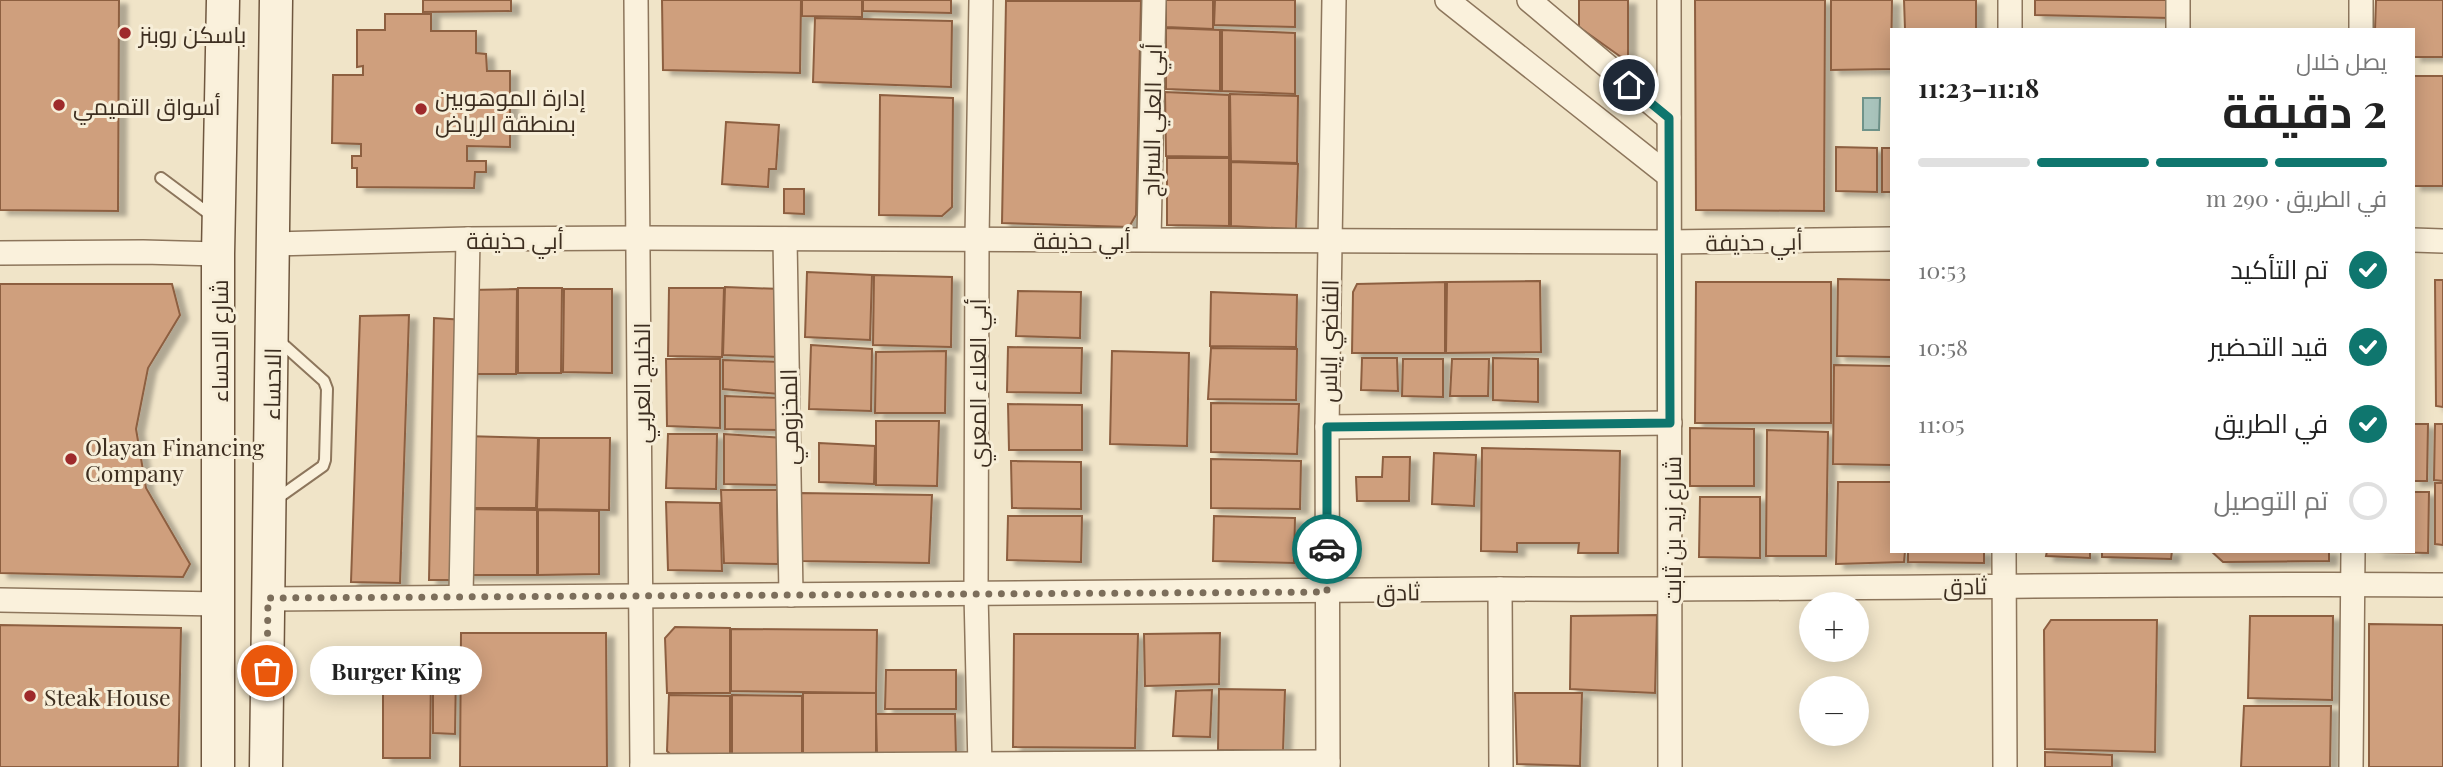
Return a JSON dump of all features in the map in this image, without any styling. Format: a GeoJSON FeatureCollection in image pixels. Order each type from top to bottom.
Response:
{"type":"FeatureCollection","features":[{"type":"Feature","properties":{"kind":"main road","name":"شارع الاحساء"},"geometry":{"type":"LineString","coordinates":[[218,767],[218,254],[223,0]]}},
{"type":"Feature","properties":{"kind":"main road","name":"الاحساء"},"geometry":{"type":"LineString","coordinates":[[266,767],[276,0]]}},
{"type":"Feature","properties":{"kind":"street","name":"الخليج العربي"},"geometry":{"type":"LineString","coordinates":[[636,0],[642,766]]}},
{"type":"Feature","properties":{"kind":"street","name":"أبي العلاء المعري"},"geometry":{"type":"LineString","coordinates":[[980,765],[976,593],[976,238],[981,0]]}},
{"type":"Feature","properties":{"kind":"street","name":"أبي العلي السراج"},"geometry":{"type":"LineString","coordinates":[[1149,239],[1154,0]]}},
{"type":"Feature","properties":{"kind":"street","name":"القاضي إياس"},"geometry":{"type":"LineString","coordinates":[[1328,764],[1327,427],[1334,0]]}},
{"type":"Feature","properties":{"kind":"street"},"geometry":{"type":"LineString","coordinates":[[1447,0],[1668,175]]}},
{"type":"Feature","properties":{"kind":"street"},"geometry":{"type":"LineString","coordinates":[[1529,0],[1669,118]]}},
{"type":"Feature","properties":{"kind":"street","name":"شارع زيد بن ثابت"},"geometry":{"type":"LineString","coordinates":[[1669,0],[1668,242],[1672,590],[1670,767]]}},
{"type":"Feature","properties":{"kind":"street"},"geometry":{"type":"LineString","coordinates":[[2010,0],[2010,28]]}},
{"type":"Feature","properties":{"kind":"street"},"geometry":{"type":"LineString","coordinates":[[2178,0],[2178,28]]}},
{"type":"Feature","properties":{"kind":"street"},"geometry":{"type":"LineString","coordinates":[[2361,0],[2361,28]]}},
{"type":"Feature","properties":{"kind":"street","name":"أبي حذيفة"},"geometry":{"type":"LineString","coordinates":[[273,244],[639,238],[1668,242],[1890,239]]}},
{"type":"Feature","properties":{"kind":"street"},"geometry":{"type":"LineString","coordinates":[[461,596],[468,239]]}},
{"type":"Feature","properties":{"kind":"street","name":"المخزومي"},"geometry":{"type":"LineString","coordinates":[[785,239],[791,595]]}},
{"type":"Feature","properties":{"kind":"street"},"geometry":{"type":"LineString","coordinates":[[2415,240],[2443,241]]}},
{"type":"Feature","properties":{"kind":"street"},"geometry":{"type":"LineString","coordinates":[[0,253],[218,254]]}},
{"type":"Feature","properties":{"kind":"street"},"geometry":{"type":"LineString","coordinates":[[1327,427],[1670,423]]}},
{"type":"Feature","properties":{"kind":"street"},"geometry":{"type":"LineString","coordinates":[[2004,553],[2004,767]]}},
{"type":"Feature","properties":{"kind":"street"},"geometry":{"type":"LineString","coordinates":[[2351,767],[2353,553]]}},
{"type":"Feature","properties":{"kind":"street","name":"ثادق"},"geometry":{"type":"LineString","coordinates":[[268,598],[1672,590],[2003,585],[2443,585]]}},
{"type":"Feature","properties":{"kind":"street"},"geometry":{"type":"LineString","coordinates":[[1500,589],[1501,767]]}},
{"type":"Feature","properties":{"kind":"street"},"geometry":{"type":"LineString","coordinates":[[0,600],[219,604]]}},
{"type":"Feature","properties":{"kind":"street"},"geometry":{"type":"LineString","coordinates":[[642,766],[1328,764]]}},
{"type":"Feature","properties":{"kind":"lane"},"geometry":{"type":"LineString","coordinates":[[161,177],[220,222]]}},
{"type":"Feature","properties":{"kind":"lane"},"geometry":{"type":"LineString","coordinates":[[270,503],[323,466],[327,389],[324,381],[272,335]]}},
{"type":"Feature","properties":{"kind":"water"},"geometry":{"type":"Polygon","coordinates":[[[1863,98],[1880,98],[1879,130],[1863,130],[1863,98]]]}},
{"type":"Feature","properties":{"kind":"building","name":"أسواق التميمي"},"geometry":{"type":"Polygon","coordinates":[[[0,0],[119,0],[118,211],[0,210],[0,0]]]}},
{"type":"Feature","properties":{"kind":"building"},"geometry":{"type":"Polygon","coordinates":[[[423,0],[511,0],[511,11],[423,12],[423,0]]]}},
{"type":"Feature","properties":{"kind":"building"},"geometry":{"type":"Polygon","coordinates":[[[662,0],[801,0],[800,73],[663,70],[662,0]]]}},
{"type":"Feature","properties":{"kind":"building"},"geometry":{"type":"Polygon","coordinates":[[[802,0],[862,0],[862,17],[802,16],[802,0]]]}},
{"type":"Feature","properties":{"kind":"building"},"geometry":{"type":"Polygon","coordinates":[[[863,0],[951,0],[951,13],[863,11],[863,0]]]}},
{"type":"Feature","properties":{"kind":"building"},"geometry":{"type":"Polygon","coordinates":[[[1166,0],[1213,0],[1213,29],[1166,27],[1166,0]]]}},
{"type":"Feature","properties":{"kind":"building"},"geometry":{"type":"Polygon","coordinates":[[[1215,0],[1295,0],[1295,27],[1214,25],[1215,0]]]}},
{"type":"Feature","properties":{"kind":"building"},"geometry":{"type":"Polygon","coordinates":[[[1579,0],[1628,0],[1628,62],[1579,27],[1579,0]]]}},
{"type":"Feature","properties":{"kind":"building"},"geometry":{"type":"Polygon","coordinates":[[[1695,0],[1825,0],[1824,211],[1696,210],[1695,0]]]}},
{"type":"Feature","properties":{"kind":"building"},"geometry":{"type":"Polygon","coordinates":[[[1831,0],[1892,0],[1890,69],[1831,70],[1831,0]]]}},
{"type":"Feature","properties":{"kind":"building"},"geometry":{"type":"Polygon","coordinates":[[[1904,0],[1976,0],[1976,28],[1905,28],[1904,0]]]}},
{"type":"Feature","properties":{"kind":"building"},"geometry":{"type":"Polygon","coordinates":[[[2035,0],[2170,0],[2169,18],[2035,15],[2035,0]]]}},
{"type":"Feature","properties":{"kind":"building"},"geometry":{"type":"Polygon","coordinates":[[[2376,0],[2443,0],[2443,57],[2415,57],[2415,28],[2375,28],[2376,0]]]}},
{"type":"Feature","properties":{"kind":"building"},"geometry":{"type":"Polygon","coordinates":[[[1006,1],[1141,1],[1136,215],[1129,227],[1002,223],[1006,1]]]}},
{"type":"Feature","properties":{"kind":"building","name":"إدارة الموهوبين بمنطقة الرياض"},"geometry":{"type":"Polygon","coordinates":[[[385,14],[431,14],[431,31],[476,31],[476,53],[486,54],[487,71],[510,71],[510,147],[467,146],[467,161],[486,161],[486,172],[475,172],[474,188],[357,187],[357,168],[352,168],[352,156],[361,156],[361,144],[332,143],[333,75],[363,75],[363,66],[357,67],[357,30],[385,30],[385,14]]]}},
{"type":"Feature","properties":{"kind":"building"},"geometry":{"type":"Polygon","coordinates":[[[815,18],[952,21],[951,87],[813,82],[815,18]]]}},
{"type":"Feature","properties":{"kind":"building"},"geometry":{"type":"Polygon","coordinates":[[[1166,28],[1220,30],[1220,91],[1166,89],[1166,28]]]}},
{"type":"Feature","properties":{"kind":"building"},"geometry":{"type":"Polygon","coordinates":[[[1222,30],[1295,33],[1295,94],[1222,91],[1222,30]]]}},
{"type":"Feature","properties":{"kind":"building"},"geometry":{"type":"Polygon","coordinates":[[[2415,76],[2443,76],[2443,186],[2415,186],[2415,76]]]}},
{"type":"Feature","properties":{"kind":"building"},"geometry":{"type":"Polygon","coordinates":[[[1165,92],[1229,95],[1229,157],[1166,156],[1165,92]]]}},
{"type":"Feature","properties":{"kind":"building"},"geometry":{"type":"Polygon","coordinates":[[[1230,94],[1298,96],[1297,163],[1231,161],[1230,94]]]}},
{"type":"Feature","properties":{"kind":"building"},"geometry":{"type":"Polygon","coordinates":[[[880,95],[953,98],[952,207],[942,216],[879,215],[880,95]]]}},
{"type":"Feature","properties":{"kind":"building"},"geometry":{"type":"Polygon","coordinates":[[[726,122],[779,125],[776,169],[769,169],[768,187],[722,184],[726,122]]]}},
{"type":"Feature","properties":{"kind":"building"},"geometry":{"type":"Polygon","coordinates":[[[1836,147],[1877,148],[1877,192],[1836,191],[1836,147]]]}},
{"type":"Feature","properties":{"kind":"building"},"geometry":{"type":"Polygon","coordinates":[[[1882,148],[1890,148],[1890,192],[1882,192],[1882,148]]]}},
{"type":"Feature","properties":{"kind":"building"},"geometry":{"type":"Polygon","coordinates":[[[1167,158],[1229,158],[1229,226],[1167,225],[1167,158]]]}},
{"type":"Feature","properties":{"kind":"building"},"geometry":{"type":"Polygon","coordinates":[[[1231,162],[1298,164],[1296,229],[1231,226],[1231,162]]]}},
{"type":"Feature","properties":{"kind":"building"},"geometry":{"type":"Polygon","coordinates":[[[784,189],[804,189],[804,214],[784,213],[784,189]]]}},
{"type":"Feature","properties":{"kind":"building"},"geometry":{"type":"Polygon","coordinates":[[[807,272],[872,275],[870,340],[805,337],[807,272]]]}},
{"type":"Feature","properties":{"kind":"building"},"geometry":{"type":"Polygon","coordinates":[[[874,275],[952,277],[951,347],[873,345],[874,275]]]}},
{"type":"Feature","properties":{"kind":"building"},"geometry":{"type":"Polygon","coordinates":[[[1838,279],[1890,280],[1890,357],[1837,356],[1838,279]]]}},
{"type":"Feature","properties":{"kind":"building"},"geometry":{"type":"Polygon","coordinates":[[[2435,280],[2443,280],[2443,407],[2436,406],[2435,280]]]}},
{"type":"Feature","properties":{"kind":"building"},"geometry":{"type":"Polygon","coordinates":[[[1540,281],[1541,352],[1446,353],[1447,282],[1540,281]]]}},
{"type":"Feature","properties":{"kind":"building"},"geometry":{"type":"Polygon","coordinates":[[[1445,282],[1445,353],[1352,353],[1353,292],[1357,284],[1445,282]]]}},
{"type":"Feature","properties":{"kind":"building"},"geometry":{"type":"Polygon","coordinates":[[[1696,282],[1831,282],[1831,423],[1695,423],[1696,282]]]}},
{"type":"Feature","properties":{"kind":"building","name":"Olayan Financing Company"},"geometry":{"type":"Polygon","coordinates":[[[0,284],[172,284],[180,315],[148,368],[136,429],[146,488],[190,564],[183,577],[0,573],[0,284]]]}},
{"type":"Feature","properties":{"kind":"building"},"geometry":{"type":"Polygon","coordinates":[[[725,287],[781,289],[779,357],[723,355],[725,287]]]}},
{"type":"Feature","properties":{"kind":"building"},"geometry":{"type":"Polygon","coordinates":[[[518,288],[562,288],[561,373],[518,373],[518,288]]]}},
{"type":"Feature","properties":{"kind":"building"},"geometry":{"type":"Polygon","coordinates":[[[669,288],[724,288],[722,357],[668,356],[669,288]]]}},
{"type":"Feature","properties":{"kind":"building"},"geometry":{"type":"Polygon","coordinates":[[[517,289],[516,374],[469,374],[470,290],[517,289]]]}},
{"type":"Feature","properties":{"kind":"building"},"geometry":{"type":"Polygon","coordinates":[[[564,289],[612,289],[612,373],[563,372],[564,289]]]}},
{"type":"Feature","properties":{"kind":"building"},"geometry":{"type":"Polygon","coordinates":[[[1018,291],[1081,292],[1080,338],[1016,336],[1018,291]]]}},
{"type":"Feature","properties":{"kind":"building"},"geometry":{"type":"Polygon","coordinates":[[[1211,292],[1297,295],[1296,347],[1210,346],[1211,292]]]}},
{"type":"Feature","properties":{"kind":"building"},"geometry":{"type":"Polygon","coordinates":[[[409,315],[400,583],[351,582],[360,316],[409,315]]]}},
{"type":"Feature","properties":{"kind":"building"},"geometry":{"type":"Polygon","coordinates":[[[434,318],[465,320],[457,580],[429,580],[434,318]]]}},
{"type":"Feature","properties":{"kind":"building"},"geometry":{"type":"Polygon","coordinates":[[[811,345],[872,349],[871,411],[809,409],[811,345]]]}},
{"type":"Feature","properties":{"kind":"building"},"geometry":{"type":"Polygon","coordinates":[[[1008,347],[1082,348],[1081,393],[1007,392],[1008,347]]]}},
{"type":"Feature","properties":{"kind":"building"},"geometry":{"type":"Polygon","coordinates":[[[1211,348],[1297,349],[1296,400],[1208,399],[1211,348]]]}},
{"type":"Feature","properties":{"kind":"building"},"geometry":{"type":"Polygon","coordinates":[[[946,351],[945,413],[875,413],[876,352],[946,351]]]}},
{"type":"Feature","properties":{"kind":"building"},"geometry":{"type":"Polygon","coordinates":[[[1112,351],[1189,353],[1187,446],[1110,444],[1112,351]]]}},
{"type":"Feature","properties":{"kind":"building"},"geometry":{"type":"Polygon","coordinates":[[[1362,358],[1397,358],[1398,391],[1361,390],[1362,358]]]}},
{"type":"Feature","properties":{"kind":"building"},"geometry":{"type":"Polygon","coordinates":[[[1493,358],[1538,359],[1538,402],[1493,400],[1493,358]]]}},
{"type":"Feature","properties":{"kind":"building"},"geometry":{"type":"Polygon","coordinates":[[[666,359],[720,359],[720,428],[667,426],[666,359]]]}},
{"type":"Feature","properties":{"kind":"building"},"geometry":{"type":"Polygon","coordinates":[[[1403,359],[1443,359],[1443,397],[1402,396],[1403,359]]]}},
{"type":"Feature","properties":{"kind":"building"},"geometry":{"type":"Polygon","coordinates":[[[1452,359],[1489,359],[1488,396],[1450,396],[1452,359]]]}},
{"type":"Feature","properties":{"kind":"building"},"geometry":{"type":"Polygon","coordinates":[[[723,360],[781,362],[779,394],[723,389],[723,360]]]}},
{"type":"Feature","properties":{"kind":"building"},"geometry":{"type":"Polygon","coordinates":[[[1834,365],[1890,366],[1890,465],[1833,464],[1834,365]]]}},
{"type":"Feature","properties":{"kind":"building"},"geometry":{"type":"Polygon","coordinates":[[[725,396],[781,398],[780,430],[725,429],[725,396]]]}},
{"type":"Feature","properties":{"kind":"building"},"geometry":{"type":"Polygon","coordinates":[[[1211,403],[1299,404],[1297,454],[1211,452],[1211,403]]]}},
{"type":"Feature","properties":{"kind":"building"},"geometry":{"type":"Polygon","coordinates":[[[1008,404],[1082,405],[1082,450],[1009,450],[1008,404]]]}},
{"type":"Feature","properties":{"kind":"building"},"geometry":{"type":"Polygon","coordinates":[[[876,421],[939,421],[937,486],[876,485],[876,421]]]}},
{"type":"Feature","properties":{"kind":"building"},"geometry":{"type":"Polygon","coordinates":[[[2415,424],[2428,424],[2427,481],[2415,481],[2415,424]]]}},
{"type":"Feature","properties":{"kind":"building"},"geometry":{"type":"Polygon","coordinates":[[[2435,424],[2443,424],[2443,481],[2434,480],[2435,424]]]}},
{"type":"Feature","properties":{"kind":"building"},"geometry":{"type":"Polygon","coordinates":[[[1690,428],[1754,429],[1754,486],[1690,486],[1690,428]]]}},
{"type":"Feature","properties":{"kind":"building"},"geometry":{"type":"Polygon","coordinates":[[[1767,430],[1828,432],[1826,556],[1766,556],[1767,430]]]}},
{"type":"Feature","properties":{"kind":"building"},"geometry":{"type":"Polygon","coordinates":[[[668,434],[717,434],[716,489],[666,488],[668,434]]]}},
{"type":"Feature","properties":{"kind":"building"},"geometry":{"type":"Polygon","coordinates":[[[724,434],[784,438],[782,485],[724,484],[724,434]]]}},
{"type":"Feature","properties":{"kind":"building"},"geometry":{"type":"Polygon","coordinates":[[[464,436],[538,438],[536,508],[464,508],[464,436]]]}},
{"type":"Feature","properties":{"kind":"building"},"geometry":{"type":"Polygon","coordinates":[[[539,438],[610,438],[609,510],[537,509],[539,438]]]}},
{"type":"Feature","properties":{"kind":"building"},"geometry":{"type":"Polygon","coordinates":[[[819,443],[875,446],[874,484],[819,482],[819,443]]]}},
{"type":"Feature","properties":{"kind":"building"},"geometry":{"type":"Polygon","coordinates":[[[1482,448],[1620,451],[1618,553],[1578,553],[1579,543],[1517,543],[1517,552],[1481,551],[1482,448]]]}},
{"type":"Feature","properties":{"kind":"building"},"geometry":{"type":"Polygon","coordinates":[[[1434,453],[1476,455],[1474,506],[1432,504],[1434,453]]]}},
{"type":"Feature","properties":{"kind":"building"},"geometry":{"type":"Polygon","coordinates":[[[1383,457],[1410,457],[1409,501],[1357,501],[1356,477],[1382,477],[1383,457]]]}},
{"type":"Feature","properties":{"kind":"building"},"geometry":{"type":"Polygon","coordinates":[[[1211,459],[1301,461],[1300,509],[1211,508],[1211,459]]]}},
{"type":"Feature","properties":{"kind":"building"},"geometry":{"type":"Polygon","coordinates":[[[1011,461],[1081,462],[1081,509],[1012,508],[1011,461]]]}},
{"type":"Feature","properties":{"kind":"building"},"geometry":{"type":"Polygon","coordinates":[[[1838,482],[1890,482],[1890,553],[1905,553],[1904,562],[1836,564],[1838,482]]]}},
{"type":"Feature","properties":{"kind":"building"},"geometry":{"type":"Polygon","coordinates":[[[2435,483],[2443,483],[2443,545],[2435,544],[2435,483]]]}},
{"type":"Feature","properties":{"kind":"building"},"geometry":{"type":"Polygon","coordinates":[[[721,490],[777,490],[778,564],[724,563],[721,490]]]}},
{"type":"Feature","properties":{"kind":"building"},"geometry":{"type":"Polygon","coordinates":[[[2415,492],[2429,492],[2428,553],[2415,553],[2415,492]]]}},
{"type":"Feature","properties":{"kind":"building"},"geometry":{"type":"Polygon","coordinates":[[[800,493],[932,495],[929,563],[800,561],[800,493]]]}},
{"type":"Feature","properties":{"kind":"building"},"geometry":{"type":"Polygon","coordinates":[[[1700,497],[1760,497],[1760,558],[1699,557],[1700,497]]]}},
{"type":"Feature","properties":{"kind":"building"},"geometry":{"type":"Polygon","coordinates":[[[666,502],[720,503],[722,571],[668,570],[666,502]]]}},
{"type":"Feature","properties":{"kind":"building"},"geometry":{"type":"Polygon","coordinates":[[[465,509],[537,510],[537,575],[464,575],[465,509]]]}},
{"type":"Feature","properties":{"kind":"building"},"geometry":{"type":"Polygon","coordinates":[[[538,510],[599,511],[599,574],[538,575],[538,510]]]}},
{"type":"Feature","properties":{"kind":"building"},"geometry":{"type":"Polygon","coordinates":[[[1008,516],[1082,516],[1081,562],[1007,560],[1008,516]]]}},
{"type":"Feature","properties":{"kind":"building"},"geometry":{"type":"Polygon","coordinates":[[[1214,516],[1295,518],[1294,563],[1213,561],[1214,516]]]}},
{"type":"Feature","properties":{"kind":"building"},"geometry":{"type":"Polygon","coordinates":[[[1908,553],[1984,553],[1984,563],[1908,562],[1908,553]]]}},
{"type":"Feature","properties":{"kind":"building"},"geometry":{"type":"Polygon","coordinates":[[[2047,553],[2090,553],[2090,558],[2046,556],[2047,553]]]}},
{"type":"Feature","properties":{"kind":"building"},"geometry":{"type":"Polygon","coordinates":[[[2102,553],[2172,553],[2171,559],[2102,557],[2102,553]]]}},
{"type":"Feature","properties":{"kind":"building"},"geometry":{"type":"Polygon","coordinates":[[[2213,553],[2329,553],[2329,561],[2223,562],[2213,553]]]}},
{"type":"Feature","properties":{"kind":"building"},"geometry":{"type":"Polygon","coordinates":[[[1657,615],[1655,693],[1570,689],[1571,616],[1657,615]]]}},
{"type":"Feature","properties":{"kind":"building"},"geometry":{"type":"Polygon","coordinates":[[[2250,616],[2333,616],[2332,700],[2248,698],[2250,616]]]}},
{"type":"Feature","properties":{"kind":"building"},"geometry":{"type":"Polygon","coordinates":[[[2051,620],[2157,620],[2155,752],[2045,749],[2044,630],[2051,620]]]}},
{"type":"Feature","properties":{"kind":"building"},"geometry":{"type":"Polygon","coordinates":[[[2369,624],[2443,625],[2443,767],[2369,767],[2369,624]]]}},
{"type":"Feature","properties":{"kind":"building"},"geometry":{"type":"Polygon","coordinates":[[[0,625],[181,628],[178,767],[0,767],[0,625]]]}},
{"type":"Feature","properties":{"kind":"building"},"geometry":{"type":"Polygon","coordinates":[[[675,627],[730,628],[730,693],[667,693],[665,638],[675,627]]]}},
{"type":"Feature","properties":{"kind":"building"},"geometry":{"type":"Polygon","coordinates":[[[731,629],[877,630],[876,693],[731,691],[731,629]]]}},
{"type":"Feature","properties":{"kind":"building"},"geometry":{"type":"Polygon","coordinates":[[[461,633],[606,633],[607,767],[460,767],[461,633]]]}},
{"type":"Feature","properties":{"kind":"building"},"geometry":{"type":"Polygon","coordinates":[[[1220,633],[1219,684],[1145,686],[1144,634],[1220,633]]]}},
{"type":"Feature","properties":{"kind":"building"},"geometry":{"type":"Polygon","coordinates":[[[1014,634],[1138,634],[1135,748],[1013,747],[1014,634]]]}},
{"type":"Feature","properties":{"kind":"building"},"geometry":{"type":"Polygon","coordinates":[[[394,661],[409,662],[409,671],[431,670],[430,758],[383,758],[383,670],[394,669],[394,661]]]}},
{"type":"Feature","properties":{"kind":"building"},"geometry":{"type":"Polygon","coordinates":[[[886,670],[956,670],[956,709],[885,709],[886,670]]]}},
{"type":"Feature","properties":{"kind":"building"},"geometry":{"type":"Polygon","coordinates":[[[433,671],[456,671],[455,734],[433,733],[433,671]]]}},
{"type":"Feature","properties":{"kind":"building"},"geometry":{"type":"Polygon","coordinates":[[[1219,689],[1285,690],[1283,751],[1218,750],[1219,689]]]}},
{"type":"Feature","properties":{"kind":"building"},"geometry":{"type":"Polygon","coordinates":[[[1212,690],[1210,737],[1173,736],[1176,691],[1212,690]]]}},
{"type":"Feature","properties":{"kind":"building"},"geometry":{"type":"Polygon","coordinates":[[[803,693],[876,693],[876,756],[803,756],[803,693]]]}},
{"type":"Feature","properties":{"kind":"building"},"geometry":{"type":"Polygon","coordinates":[[[1515,693],[1582,693],[1580,766],[1517,764],[1515,693]]]}},
{"type":"Feature","properties":{"kind":"building"},"geometry":{"type":"Polygon","coordinates":[[[669,695],[730,696],[730,757],[673,757],[667,751],[669,695]]]}},
{"type":"Feature","properties":{"kind":"building"},"geometry":{"type":"Polygon","coordinates":[[[732,695],[802,696],[802,756],[732,757],[732,695]]]}},
{"type":"Feature","properties":{"kind":"building"},"geometry":{"type":"Polygon","coordinates":[[[2244,706],[2331,706],[2330,767],[2241,767],[2244,706]]]}},
{"type":"Feature","properties":{"kind":"building"},"geometry":{"type":"Polygon","coordinates":[[[876,714],[955,714],[956,754],[877,755],[876,714]]]}},
{"type":"Feature","properties":{"kind":"building"},"geometry":{"type":"Polygon","coordinates":[[[2045,752],[2112,755],[2112,767],[2045,767],[2045,752]]]}},
{"type":"Feature","properties":{"kind":"way so far"},"geometry":{"type":"LineString","coordinates":[[267,671],[268,598],[1327,592],[1327,549]]}},
{"type":"Feature","properties":{"kind":"place","name":"باسكن روبنز"},"geometry":{"type":"Point","coordinates":[125,33]}},
{"type":"Feature","properties":{"kind":"place","name":"أسواق التميمي"},"geometry":{"type":"Point","coordinates":[59,105]}},
{"type":"Feature","properties":{"kind":"place","name":"إدارة الموهوبين بمنطقة الرياض"},"geometry":{"type":"Point","coordinates":[421,109]}},
{"type":"Feature","properties":{"kind":"place","name":"Olayan Financing Company"},"geometry":{"type":"Point","coordinates":[71,459]}},
{"type":"Feature","properties":{"kind":"place","name":"Burger King"},"geometry":{"type":"Point","coordinates":[267,671]}},
{"type":"Feature","properties":{"kind":"place","name":"Steak House"},"geometry":{"type":"Point","coordinates":[30,696]}},
{"type":"Feature","properties":{"kind":"route"},"geometry":{"type":"LineString","coordinates":[[1327,549],[1327,427],[1670,423],[1669,118],[1629,85]]}}]}
